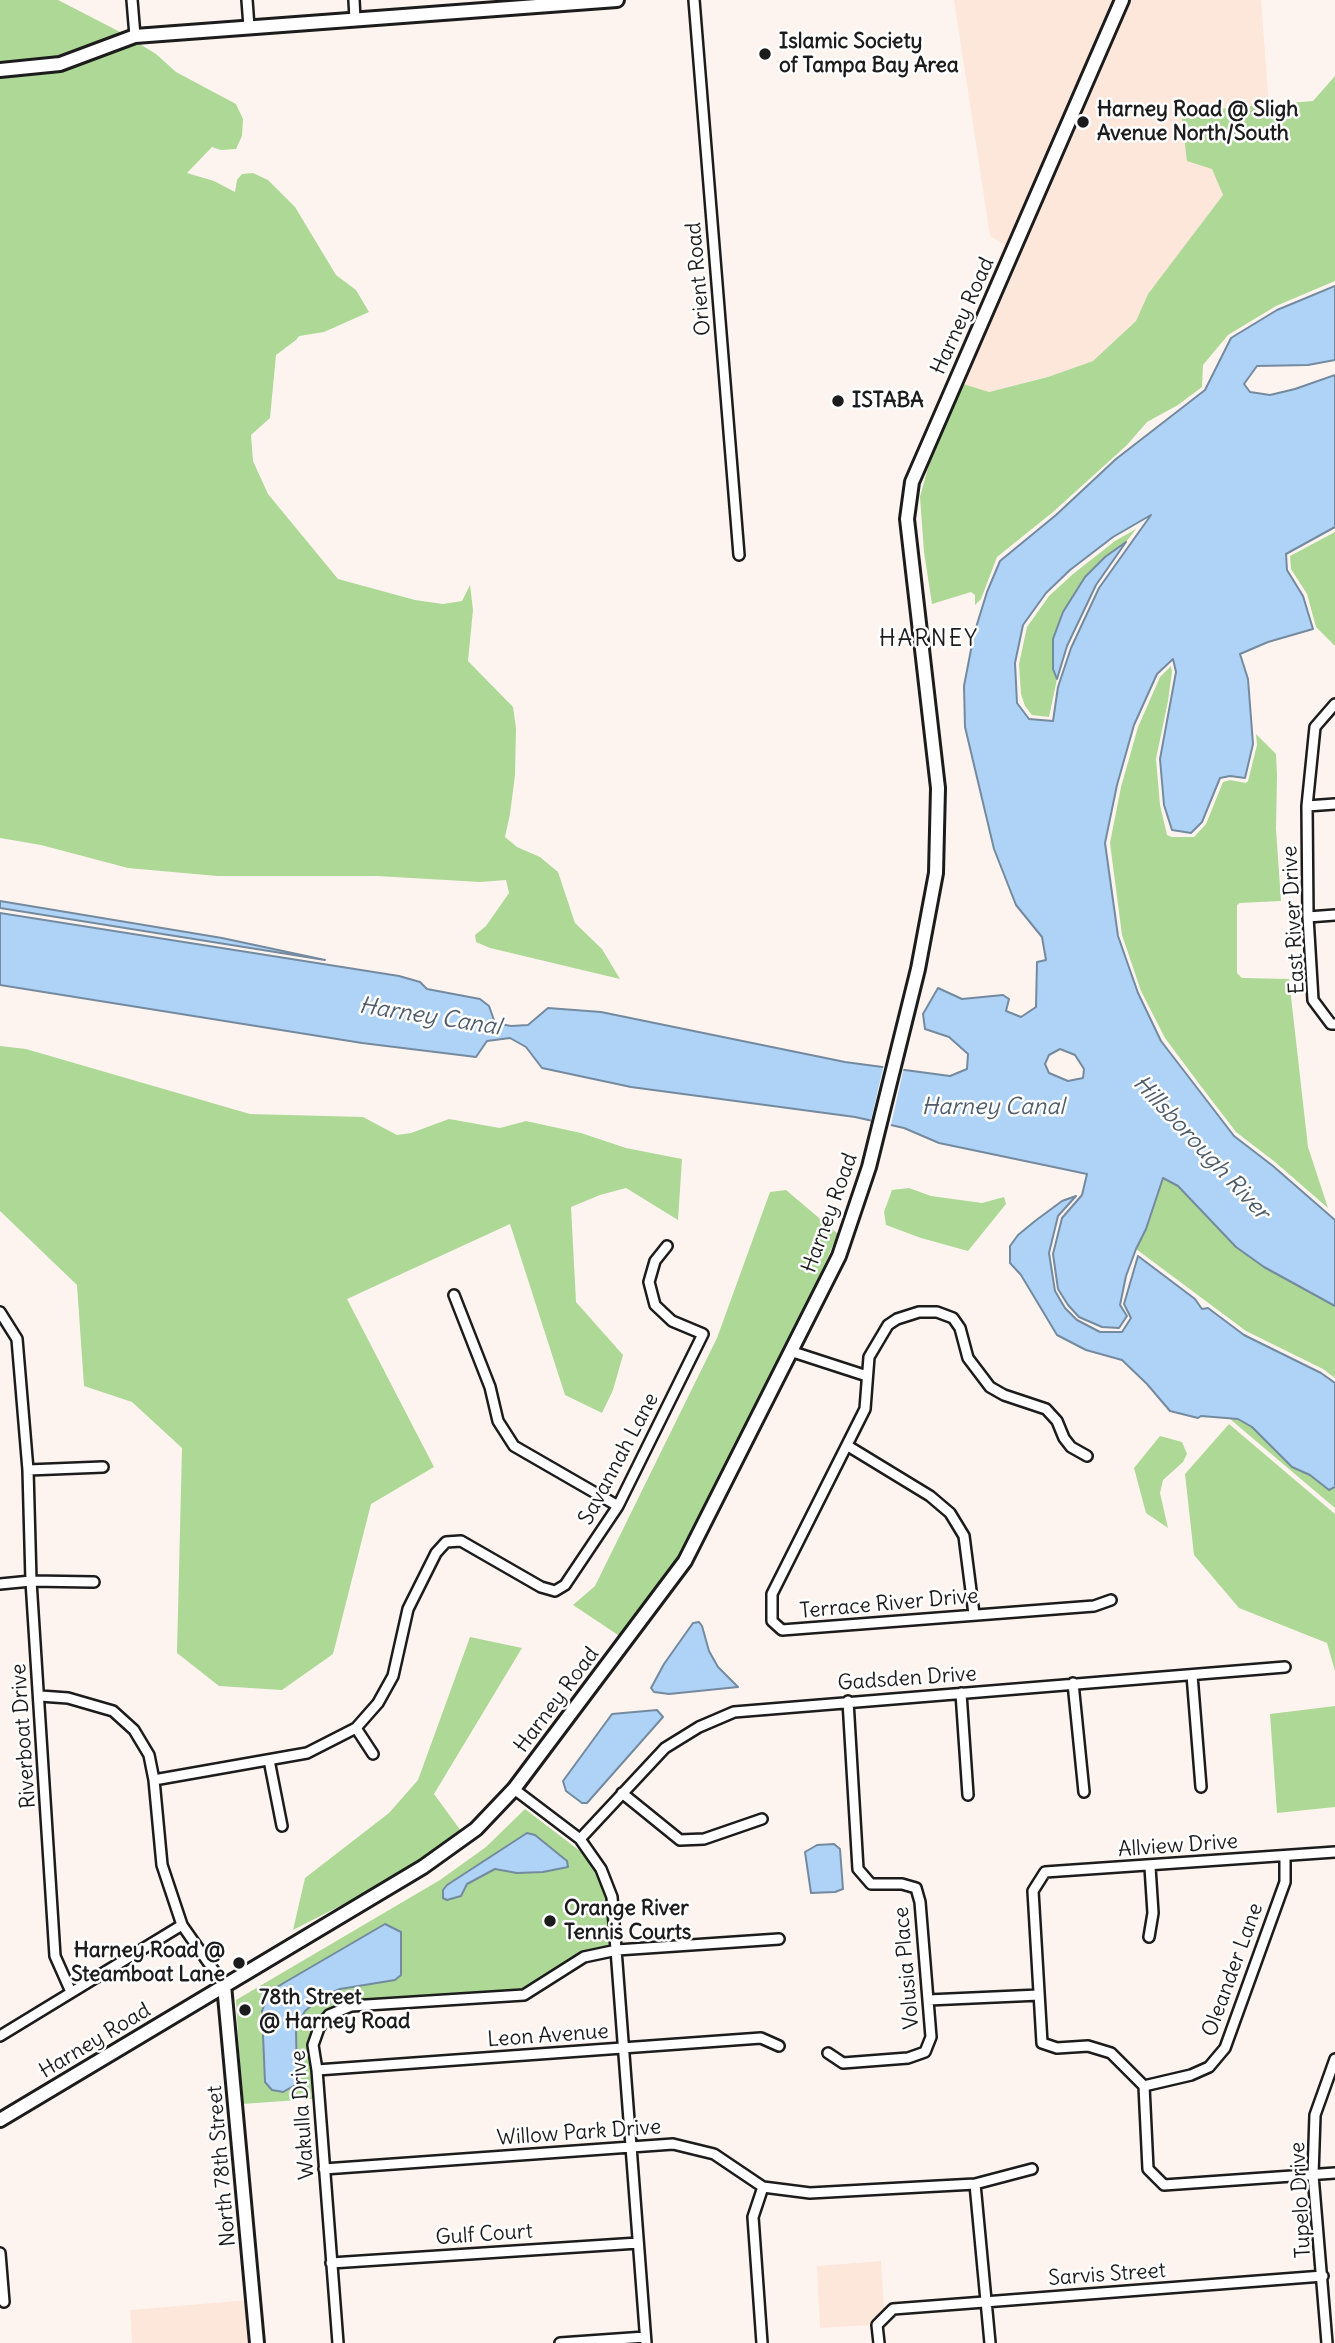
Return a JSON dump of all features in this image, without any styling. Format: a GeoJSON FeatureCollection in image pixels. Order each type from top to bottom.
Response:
{"type":"FeatureCollection","features":[{"type":"Feature","properties":{"kind":"street"},"geometry":{"type":"LineString","coordinates":[[132,0],[135,36]]}},
{"type":"Feature","properties":{"kind":"street"},"geometry":{"type":"LineString","coordinates":[[247,0],[249,27]]}},
{"type":"Feature","properties":{"kind":"street"},"geometry":{"type":"LineString","coordinates":[[354,0],[355,19]]}},
{"type":"Feature","properties":{"kind":"street"},"geometry":{"type":"LineString","coordinates":[[0,70],[60,64],[135,36],[617,0]]}},
{"type":"Feature","properties":{"kind":"street","name":"Orient Road"},"geometry":{"type":"LineString","coordinates":[[694,0],[739,555]]}},
{"type":"Feature","properties":{"kind":"street","name":"Harney Road"},"geometry":{"type":"LineString","coordinates":[[0,2120],[225,1986],[449,1849],[476,1829],[514,1789],[685,1561],[839,1256],[877,1139],[918,969],[936,873],[937,788],[907,519],[912,482],[1122,0]]}},
{"type":"Feature","properties":{"kind":"street","name":"East River Drive"},"geometry":{"type":"LineString","coordinates":[[1335,704],[1315,727],[1307,806],[1308,917],[1313,1000],[1331,1024],[1335,1024]]}},
{"type":"Feature","properties":{"kind":"street"},"geometry":{"type":"LineString","coordinates":[[1307,806],[1335,804]]}},
{"type":"Feature","properties":{"kind":"street"},"geometry":{"type":"LineString","coordinates":[[1308,917],[1335,915]]}},
{"type":"Feature","properties":{"kind":"street","name":"Savannah Lane"},"geometry":{"type":"LineString","coordinates":[[154,1780],[307,1753],[356,1728],[378,1703],[393,1676],[408,1609],[436,1553],[446,1542],[461,1541],[541,1587],[555,1591],[565,1585],[618,1507],[703,1334],[672,1321],[655,1305],[649,1282],[654,1261],[667,1246]]}},
{"type":"Feature","properties":{"kind":"street"},"geometry":{"type":"LineString","coordinates":[[454,1295],[490,1387],[498,1421],[513,1446],[618,1507]]}},
{"type":"Feature","properties":{"kind":"street","name":"Riverboat Drive"},"geometry":{"type":"LineString","coordinates":[[0,1312],[17,1339],[28,1470],[31,1581],[55,1956],[71,1992]]}},
{"type":"Feature","properties":{"kind":"street","name":"Terrace River Drive"},"geometry":{"type":"LineString","coordinates":[[1087,1455],[1071,1447],[1057,1421],[1046,1409],[1004,1395],[990,1387],[968,1358],[960,1328],[953,1318],[937,1312],[919,1312],[897,1319],[888,1325],[869,1357],[865,1409],[772,1594],[772,1621],[782,1630],[1094,1606],[1111,1600]]}},
{"type":"Feature","properties":{"kind":"street"},"geometry":{"type":"LineString","coordinates":[[790,1351],[867,1376]]}},
{"type":"Feature","properties":{"kind":"street"},"geometry":{"type":"LineString","coordinates":[[848,1446],[930,1496],[950,1513],[964,1536],[974,1614]]}},
{"type":"Feature","properties":{"kind":"street"},"geometry":{"type":"LineString","coordinates":[[28,1470],[103,1467]]}},
{"type":"Feature","properties":{"kind":"street"},"geometry":{"type":"LineString","coordinates":[[0,1584],[31,1581],[93,1582]]}},
{"type":"Feature","properties":{"kind":"street","name":"Gadsden Drive"},"geometry":{"type":"LineString","coordinates":[[580,1839],[665,1748],[699,1727],[734,1712],[1285,1667]]}},
{"type":"Feature","properties":{"kind":"street"},"geometry":{"type":"LineString","coordinates":[[1192,1675],[1201,1787]]}},
{"type":"Feature","properties":{"kind":"street"},"geometry":{"type":"LineString","coordinates":[[1073,1683],[1084,1792]]}},
{"type":"Feature","properties":{"kind":"street"},"geometry":{"type":"LineString","coordinates":[[961,1693],[968,1795]]}},
{"type":"Feature","properties":{"kind":"street"},"geometry":{"type":"LineString","coordinates":[[40,1696],[68,1698],[113,1711],[134,1730],[149,1755],[162,1865],[182,1925],[225,1986]]}},
{"type":"Feature","properties":{"kind":"street","name":"Volusia Place"},"geometry":{"type":"LineString","coordinates":[[828,2053],[843,2063],[908,2058],[925,2052],[931,2037],[920,1902],[916,1888],[902,1884],[871,1884],[858,1869],[848,1701]]}},
{"type":"Feature","properties":{"kind":"street"},"geometry":{"type":"LineString","coordinates":[[356,1728],[373,1754]]}},
{"type":"Feature","properties":{"kind":"street"},"geometry":{"type":"LineString","coordinates":[[270,1760],[282,1826]]}},
{"type":"Feature","properties":{"kind":"street"},"geometry":{"type":"LineString","coordinates":[[514,1789],[580,1839],[601,1868],[612,1897],[617,1950],[645,2340],[560,2343]]}},
{"type":"Feature","properties":{"kind":"street"},"geometry":{"type":"LineString","coordinates":[[622,1793],[680,1840],[704,1839],[762,1819]]}},
{"type":"Feature","properties":{"kind":"street","name":"Allview Drive"},"geometry":{"type":"LineString","coordinates":[[1039,1995],[1033,1891],[1045,1872],[1150,1867],[1335,1852]]}},
{"type":"Feature","properties":{"kind":"street","name":"Oleander Lane"},"geometry":{"type":"LineString","coordinates":[[1144,2086],[1191,2075],[1209,2067],[1225,2048],[1285,1882],[1285,1856]]}},
{"type":"Feature","properties":{"kind":"street"},"geometry":{"type":"LineString","coordinates":[[1149,1937],[1153,1913],[1150,1867]]}},
{"type":"Feature","properties":{"kind":"street"},"geometry":{"type":"LineString","coordinates":[[0,2036],[182,1925]]}},
{"type":"Feature","properties":{"kind":"street","name":"Wakulla Drive"},"geometry":{"type":"LineString","coordinates":[[338,2343],[313,2045],[319,2028],[330,2015],[351,2006],[524,1994],[584,1957],[617,1950],[779,1939]]}},
{"type":"Feature","properties":{"kind":"street","name":"North 78th Street"},"geometry":{"type":"LineString","coordinates":[[225,1986],[257,2343]]}},
{"type":"Feature","properties":{"kind":"street"},"geometry":{"type":"LineString","coordinates":[[928,2000],[1039,1995],[1042,2043],[1057,2048],[1088,2046],[1111,2053],[1144,2086],[1147,2169],[1164,2185],[1335,2173]]}},
{"type":"Feature","properties":{"kind":"street","name":"Leon Avenue"},"geometry":{"type":"LineString","coordinates":[[317,2070],[761,2038],[779,2046]]}},
{"type":"Feature","properties":{"kind":"street","name":"Tupelo Drive"},"geometry":{"type":"LineString","coordinates":[[1327,2343],[1313,2175],[1315,2115],[1335,2059]]}},
{"type":"Feature","properties":{"kind":"street","name":"Willow Park Drive"},"geometry":{"type":"LineString","coordinates":[[324,2169],[673,2144],[714,2154],[762,2187],[810,2193],[975,2184],[1032,2169]]}},
{"type":"Feature","properties":{"kind":"street"},"geometry":{"type":"LineString","coordinates":[[975,2184],[989,2343]]}},
{"type":"Feature","properties":{"kind":"street"},"geometry":{"type":"LineString","coordinates":[[762,2187],[753,2217],[762,2343]]}},
{"type":"Feature","properties":{"kind":"street","name":"Gulf Court"},"geometry":{"type":"LineString","coordinates":[[331,2263],[638,2243]]}},
{"type":"Feature","properties":{"kind":"street"},"geometry":{"type":"LineString","coordinates":[[0,2253],[5,2302]]}},
{"type":"Feature","properties":{"kind":"street","name":"Sarvis Street"},"geometry":{"type":"LineString","coordinates":[[878,2343],[877,2325],[893,2309],[1323,2276]]}},
{"type":"Feature","properties":{"kind":"shaded area"},"geometry":{"type":"Polygon","coordinates":[[[954,0],[1117,0],[971,333],[1004,244],[990,236],[954,0]]]}},
{"type":"Feature","properties":{"kind":"shaded area"},"geometry":{"type":"Polygon","coordinates":[[[1128,0],[1261,0],[1269,105],[1182,112],[1223,195],[1148,294],[1136,321],[1093,361],[1048,377],[988,392],[960,383],[1128,0]]]}},
{"type":"Feature","properties":{"kind":"shaded area"},"geometry":{"type":"Polygon","coordinates":[[[881,2261],[884,2309],[871,2325],[820,2328],[817,2266],[881,2261]]]}},
{"type":"Feature","properties":{"kind":"shaded area"},"geometry":{"type":"Polygon","coordinates":[[[249,2300],[253,2343],[132,2343],[130,2310],[249,2300]]]}},
{"type":"Feature","properties":{"kind":"green space"},"geometry":{"type":"Polygon","coordinates":[[[0,0],[58,0],[124,34],[59,59],[0,65],[0,0]]]}},
{"type":"Feature","properties":{"kind":"green space"},"geometry":{"type":"Polygon","coordinates":[[[135,41],[156,54],[176,72],[236,104],[243,119],[242,136],[236,149],[221,150],[212,147],[187,173],[214,181],[235,192],[237,180],[242,174],[253,173],[268,180],[295,207],[336,275],[356,290],[369,312],[324,332],[299,336],[276,355],[270,418],[251,435],[253,461],[268,494],[338,579],[415,600],[443,604],[462,601],[470,585],[473,610],[468,661],[513,707],[516,728],[515,775],[505,837],[517,847],[540,857],[558,872],[575,923],[602,949],[620,979],[490,948],[476,942],[475,935],[486,926],[509,893],[506,880],[480,882],[377,876],[217,876],[128,868],[41,845],[0,838],[0,76],[135,41]]]}},
{"type":"Feature","properties":{"kind":"green space"},"geometry":{"type":"Polygon","coordinates":[[[1335,76],[1335,281],[1276,306],[1228,335],[1203,365],[1202,387],[1178,405],[1147,422],[1127,445],[1053,512],[997,557],[981,599],[975,605],[975,595],[971,592],[932,604],[924,552],[920,497],[935,442],[960,383],[989,392],[1048,377],[1093,361],[1136,321],[1148,294],[1223,195],[1212,169],[1187,161],[1181,112],[1313,101],[1335,76]]]}},
{"type":"Feature","properties":{"kind":"green space"},"geometry":{"type":"Polygon","coordinates":[[[1136,529],[1126,542],[1105,557],[1085,577],[1063,612],[1053,669],[1057,679],[1049,717],[1032,715],[1021,694],[1019,664],[1027,627],[1049,596],[1073,574],[1115,541],[1136,529]]]}},
{"type":"Feature","properties":{"kind":"green space"},"geometry":{"type":"Polygon","coordinates":[[[1335,532],[1335,646],[1316,627],[1307,594],[1291,569],[1290,556],[1335,532]]]}},
{"type":"Feature","properties":{"kind":"green space"},"geometry":{"type":"Polygon","coordinates":[[[1171,666],[1168,701],[1156,759],[1160,805],[1167,835],[1194,837],[1206,824],[1223,782],[1248,781],[1257,745],[1256,734],[1276,754],[1276,829],[1281,901],[1237,905],[1237,973],[1242,978],[1289,979],[1308,1147],[1328,1208],[1236,1132],[1200,1085],[1165,1038],[1141,991],[1122,935],[1110,843],[1121,787],[1138,727],[1160,677],[1171,666]]]}},
{"type":"Feature","properties":{"kind":"green space"},"geometry":{"type":"Polygon","coordinates":[[[0,1046],[26,1049],[250,1114],[363,1117],[397,1135],[411,1133],[449,1119],[500,1128],[526,1121],[581,1133],[626,1148],[682,1159],[678,1220],[626,1188],[571,1207],[576,1302],[623,1355],[613,1390],[602,1413],[565,1395],[510,1224],[347,1299],[434,1467],[371,1504],[333,1654],[282,1690],[219,1686],[177,1653],[182,1448],[132,1402],[84,1386],[77,1285],[0,1211],[0,1046]]]}},
{"type":"Feature","properties":{"kind":"green space"},"geometry":{"type":"Polygon","coordinates":[[[1162,1178],[1178,1186],[1236,1247],[1264,1267],[1335,1306],[1335,1378],[1323,1369],[1246,1331],[1136,1249],[1146,1229],[1162,1178]]]}},
{"type":"Feature","properties":{"kind":"green space"},"geometry":{"type":"Polygon","coordinates":[[[909,1188],[931,1196],[982,1203],[1004,1197],[1006,1204],[968,1251],[886,1225],[884,1212],[892,1190],[909,1188]]]}},
{"type":"Feature","properties":{"kind":"green space"},"geometry":{"type":"Polygon","coordinates":[[[786,1190],[838,1234],[780,1364],[693,1542],[624,1639],[573,1605],[595,1586],[717,1338],[770,1192],[786,1190]]]}},
{"type":"Feature","properties":{"kind":"green space"},"geometry":{"type":"Polygon","coordinates":[[[1230,1419],[1238,1419],[1252,1427],[1292,1467],[1310,1475],[1328,1490],[1335,1487],[1335,1508],[1230,1419]]]}},
{"type":"Feature","properties":{"kind":"green space"},"geometry":{"type":"Polygon","coordinates":[[[1229,1424],[1335,1514],[1335,1671],[1327,1643],[1239,1608],[1194,1555],[1185,1474],[1229,1424]]]}},
{"type":"Feature","properties":{"kind":"green space"},"geometry":{"type":"Polygon","coordinates":[[[1160,1436],[1182,1442],[1187,1454],[1183,1462],[1163,1480],[1160,1493],[1168,1528],[1146,1513],[1134,1468],[1160,1436]]]}},
{"type":"Feature","properties":{"kind":"green space"},"geometry":{"type":"Polygon","coordinates":[[[470,1637],[522,1648],[434,1794],[464,1835],[420,1865],[293,1930],[305,1878],[389,1813],[418,1780],[470,1637]]]}},
{"type":"Feature","properties":{"kind":"green space"},"geometry":{"type":"Polygon","coordinates":[[[1335,1706],[1335,1807],[1277,1813],[1270,1714],[1335,1706]]]}},
{"type":"Feature","properties":{"kind":"green space"},"geometry":{"type":"Polygon","coordinates":[[[525,1809],[580,1851],[598,1873],[608,1898],[613,1947],[522,1991],[350,2002],[325,2011],[315,2027],[309,2048],[312,2099],[242,2104],[236,2000],[440,1880],[486,1847],[525,1809]]]}},
{"type":"Feature","properties":{"kind":"water"},"geometry":{"type":"Polygon","coordinates":[[[1335,286],[1335,360],[1308,365],[1257,366],[1244,384],[1250,392],[1270,395],[1335,375],[1335,527],[1286,554],[1287,570],[1303,596],[1313,629],[1268,642],[1240,654],[1248,679],[1253,744],[1245,778],[1220,778],[1202,822],[1191,833],[1172,830],[1164,805],[1160,759],[1176,672],[1173,659],[1157,674],[1134,725],[1117,785],[1105,843],[1118,936],[1138,993],[1161,1041],[1234,1136],[1335,1220],[1335,1306],[1264,1267],[1236,1247],[1178,1186],[1163,1178],[1146,1229],[1126,1276],[1120,1305],[1127,1316],[1119,1328],[1102,1327],[1079,1317],[1068,1305],[1058,1289],[1053,1254],[1062,1218],[1082,1195],[1087,1174],[939,1143],[904,1128],[855,1117],[631,1087],[542,1068],[526,1047],[510,1038],[487,1041],[476,1057],[362,1043],[0,985],[0,913],[399,976],[420,982],[427,989],[480,999],[489,1006],[495,1023],[511,1026],[528,1025],[548,1008],[601,1012],[845,1062],[950,1076],[967,1069],[968,1054],[949,1037],[925,1029],[923,1014],[938,988],[962,999],[1003,995],[1009,999],[1006,1011],[1021,1017],[1036,1007],[1037,962],[1046,960],[1042,937],[1016,905],[994,849],[965,727],[964,686],[974,634],[987,592],[1000,561],[1056,515],[1116,459],[1205,390],[1231,338],[1277,310],[1335,286]],[[1151,515],[1113,537],[1070,570],[1046,593],[1023,625],[1015,663],[1017,703],[1029,719],[1053,721],[1058,687],[1071,648],[1099,588],[1151,515]],[[1060,1049],[1049,1055],[1045,1064],[1049,1073],[1068,1081],[1083,1078],[1084,1069],[1075,1055],[1060,1049]]]}},
{"type":"Feature","properties":{"kind":"water"},"geometry":{"type":"Polygon","coordinates":[[[1126,542],[1096,585],[1067,646],[1057,679],[1053,669],[1053,639],[1063,612],[1085,577],[1105,557],[1126,542]]]}},
{"type":"Feature","properties":{"kind":"water"},"geometry":{"type":"Polygon","coordinates":[[[0,901],[222,938],[325,960],[0,908],[0,901]]]}},
{"type":"Feature","properties":{"kind":"water"},"geometry":{"type":"Polygon","coordinates":[[[1076,1196],[1058,1216],[1049,1253],[1055,1291],[1065,1308],[1077,1320],[1100,1332],[1122,1332],[1131,1318],[1124,1304],[1138,1256],[1195,1299],[1202,1309],[1208,1308],[1244,1335],[1321,1373],[1335,1383],[1335,1487],[1329,1490],[1310,1475],[1292,1467],[1252,1427],[1238,1419],[1198,1418],[1170,1411],[1122,1360],[1086,1350],[1057,1335],[1021,1275],[1010,1263],[1010,1246],[1018,1235],[1035,1221],[1062,1201],[1076,1196]]]}},
{"type":"Feature","properties":{"kind":"water"},"geometry":{"type":"Polygon","coordinates":[[[699,1622],[718,1667],[738,1687],[669,1694],[654,1692],[651,1688],[664,1664],[693,1623],[699,1622]]]}},
{"type":"Feature","properties":{"kind":"water"},"geometry":{"type":"Polygon","coordinates":[[[657,1710],[663,1717],[587,1803],[582,1803],[566,1791],[563,1781],[612,1714],[657,1710]]]}},
{"type":"Feature","properties":{"kind":"water"},"geometry":{"type":"Polygon","coordinates":[[[527,1833],[535,1835],[567,1861],[568,1867],[517,1873],[495,1869],[467,1884],[461,1896],[447,1900],[443,1898],[443,1890],[447,1885],[527,1833]]]}},
{"type":"Feature","properties":{"kind":"water"},"geometry":{"type":"Polygon","coordinates":[[[834,1844],[840,1849],[843,1889],[811,1893],[805,1852],[817,1845],[834,1844]]]}},
{"type":"Feature","properties":{"kind":"water"},"geometry":{"type":"Polygon","coordinates":[[[385,1924],[401,1932],[401,1975],[395,1980],[340,1989],[323,1996],[305,2011],[296,2029],[297,2084],[283,2092],[272,2090],[265,2082],[262,2011],[270,1991],[385,1924]]]}},
{"type":"Feature","properties":{"kind":"pier"},"geometry":{"type":"Polygon","coordinates":[[[884,1064],[904,1067],[890,1129],[870,1124],[884,1064]]]}},
{"type":"Feature","properties":{"kind":"place","name":"Islamic Society of Tampa Bay Area"},"geometry":{"type":"Point","coordinates":[765,54]}},
{"type":"Feature","properties":{"kind":"place","name":"Harney Road @ Sligh Avenue North/South"},"geometry":{"type":"Point","coordinates":[1083,122]}},
{"type":"Feature","properties":{"kind":"place","name":"ISTABA"},"geometry":{"type":"Point","coordinates":[838,401]}},
{"type":"Feature","properties":{"kind":"place","name":"Orange River Tennis Courts"},"geometry":{"type":"Point","coordinates":[550,1921]}},
{"type":"Feature","properties":{"kind":"place","name":"Harney Road @ Steamboat Lane"},"geometry":{"type":"Point","coordinates":[239,1963]}},
{"type":"Feature","properties":{"kind":"place","name":"78th Street @ Harney Road"},"geometry":{"type":"Point","coordinates":[245,2010]}},
{"type":"Feature","properties":{"kind":"district","name":"HARNEY"},"geometry":{"type":"Point","coordinates":[929,639]}},
{"type":"Feature","properties":{"kind":"water label","name":"Harney Canal"},"geometry":{"type":"Point","coordinates":[430,1017]}},
{"type":"Feature","properties":{"kind":"water label","name":"Harney Canal"},"geometry":{"type":"Point","coordinates":[993,1107]}},
{"type":"Feature","properties":{"kind":"water label","name":"Hillsborough River"},"geometry":{"type":"Point","coordinates":[1201,1148]}}]}
